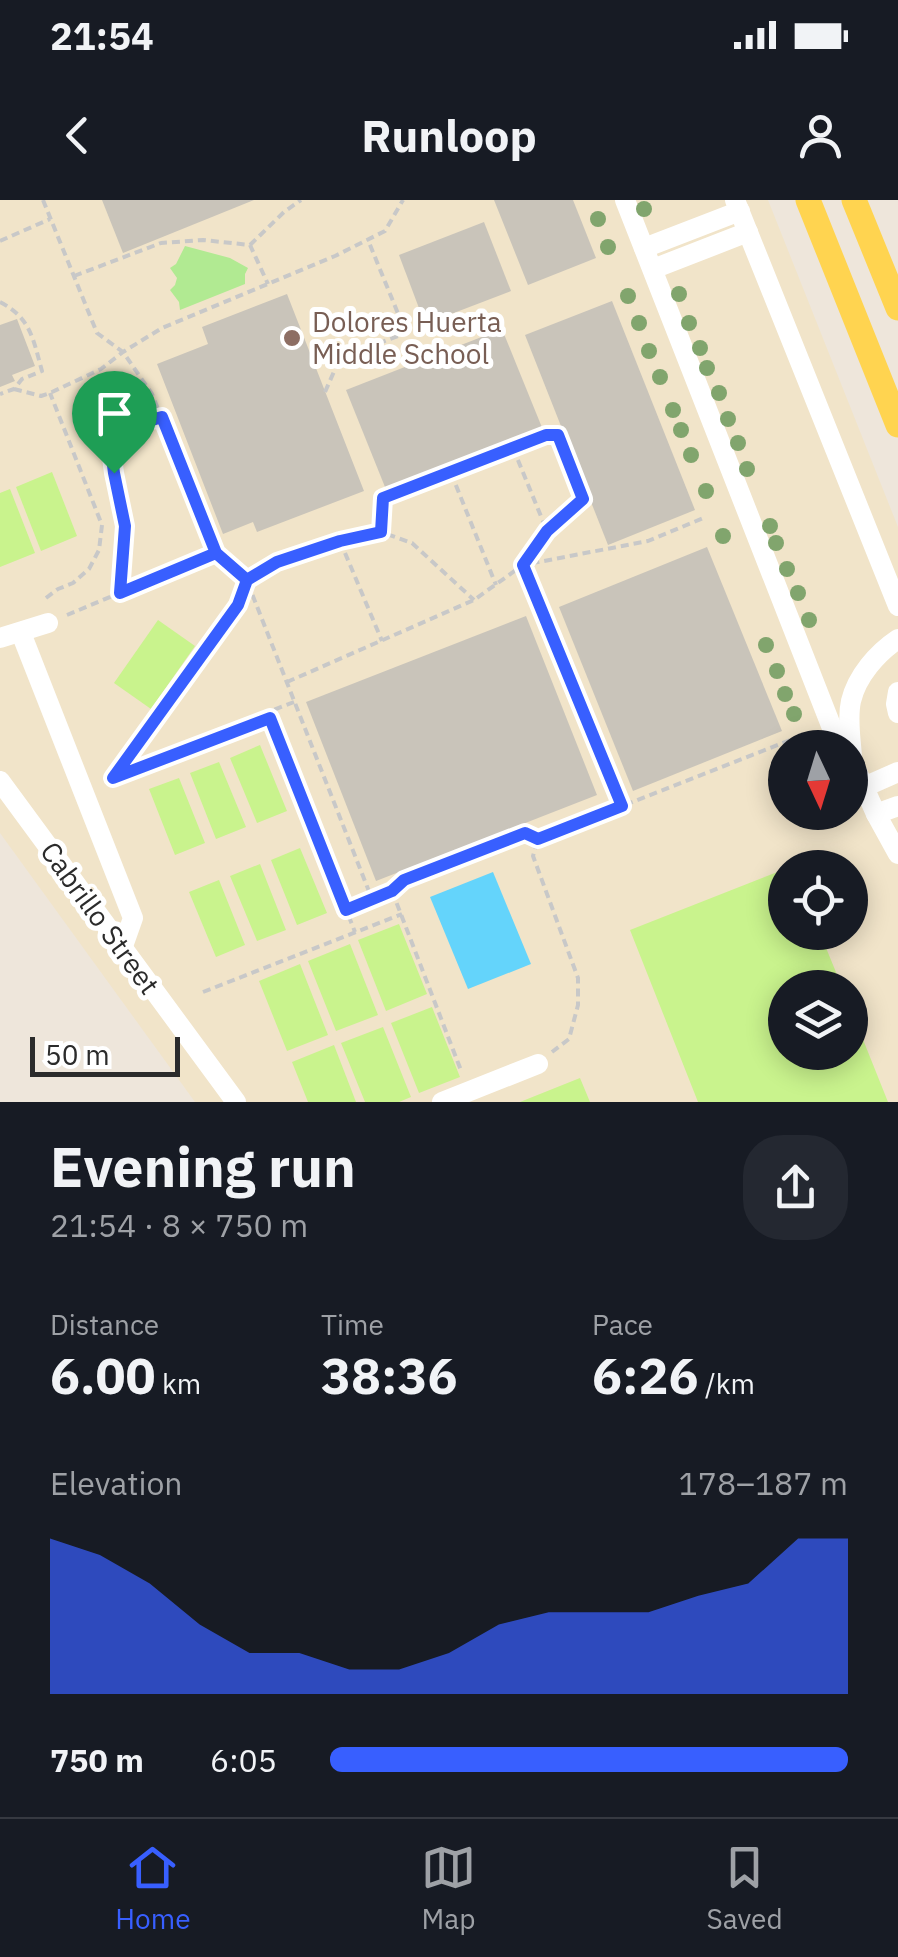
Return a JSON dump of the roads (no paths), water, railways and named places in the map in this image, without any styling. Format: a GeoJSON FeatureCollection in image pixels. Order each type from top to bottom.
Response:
{"type":"FeatureCollection","features":[{"type":"Feature","properties":{"kind":"main road"},"geometry":{"type":"LineString","coordinates":[[808,200],[898,425]]}},
{"type":"Feature","properties":{"kind":"main road"},"geometry":{"type":"LineString","coordinates":[[854,200],[898,308]]}},
{"type":"Feature","properties":{"kind":"lane"},"geometry":{"type":"LineString","coordinates":[[625,200],[833,730]]}},
{"type":"Feature","properties":{"kind":"lane"},"geometry":{"type":"LineString","coordinates":[[644,248],[738,206],[898,606]]}},
{"type":"Feature","properties":{"kind":"lane"},"geometry":{"type":"LineString","coordinates":[[653,269],[748,232]]}},
{"type":"Feature","properties":{"kind":"lane"},"geometry":{"type":"LineString","coordinates":[[0,638],[48,622]]}},
{"type":"Feature","properties":{"kind":"lane"},"geometry":{"type":"LineString","coordinates":[[21,633],[134,918],[122,950]]}},
{"type":"Feature","properties":{"kind":"lane"},"geometry":{"type":"LineString","coordinates":[[849,730],[851,699],[865,671],[898,639]]}},
{"type":"Feature","properties":{"kind":"lane"},"geometry":{"type":"LineString","coordinates":[[898,692],[898,713]]}},
{"type":"Feature","properties":{"kind":"lane"},"geometry":{"type":"LineString","coordinates":[[868,784],[898,772]]}},
{"type":"Feature","properties":{"kind":"lane","name":"Cabrillo Street"},"geometry":{"type":"LineString","coordinates":[[0,781],[236,1102]]}},
{"type":"Feature","properties":{"kind":"lane"},"geometry":{"type":"LineString","coordinates":[[868,795],[898,854]]}},
{"type":"Feature","properties":{"kind":"lane"},"geometry":{"type":"LineString","coordinates":[[876,814],[898,806]]}},
{"type":"Feature","properties":{"kind":"lane"},"geometry":{"type":"LineString","coordinates":[[442,1102],[538,1064]]}},
{"type":"Feature","properties":{"kind":"water"},"geometry":{"type":"Polygon","coordinates":[[[493,872],[531,964],[468,989],[430,897],[493,872]]]}},
{"type":"Feature","properties":{"kind":"place","name":"Dolores Huerta Middle School"},"geometry":{"type":"Point","coordinates":[292,338]}}]}
